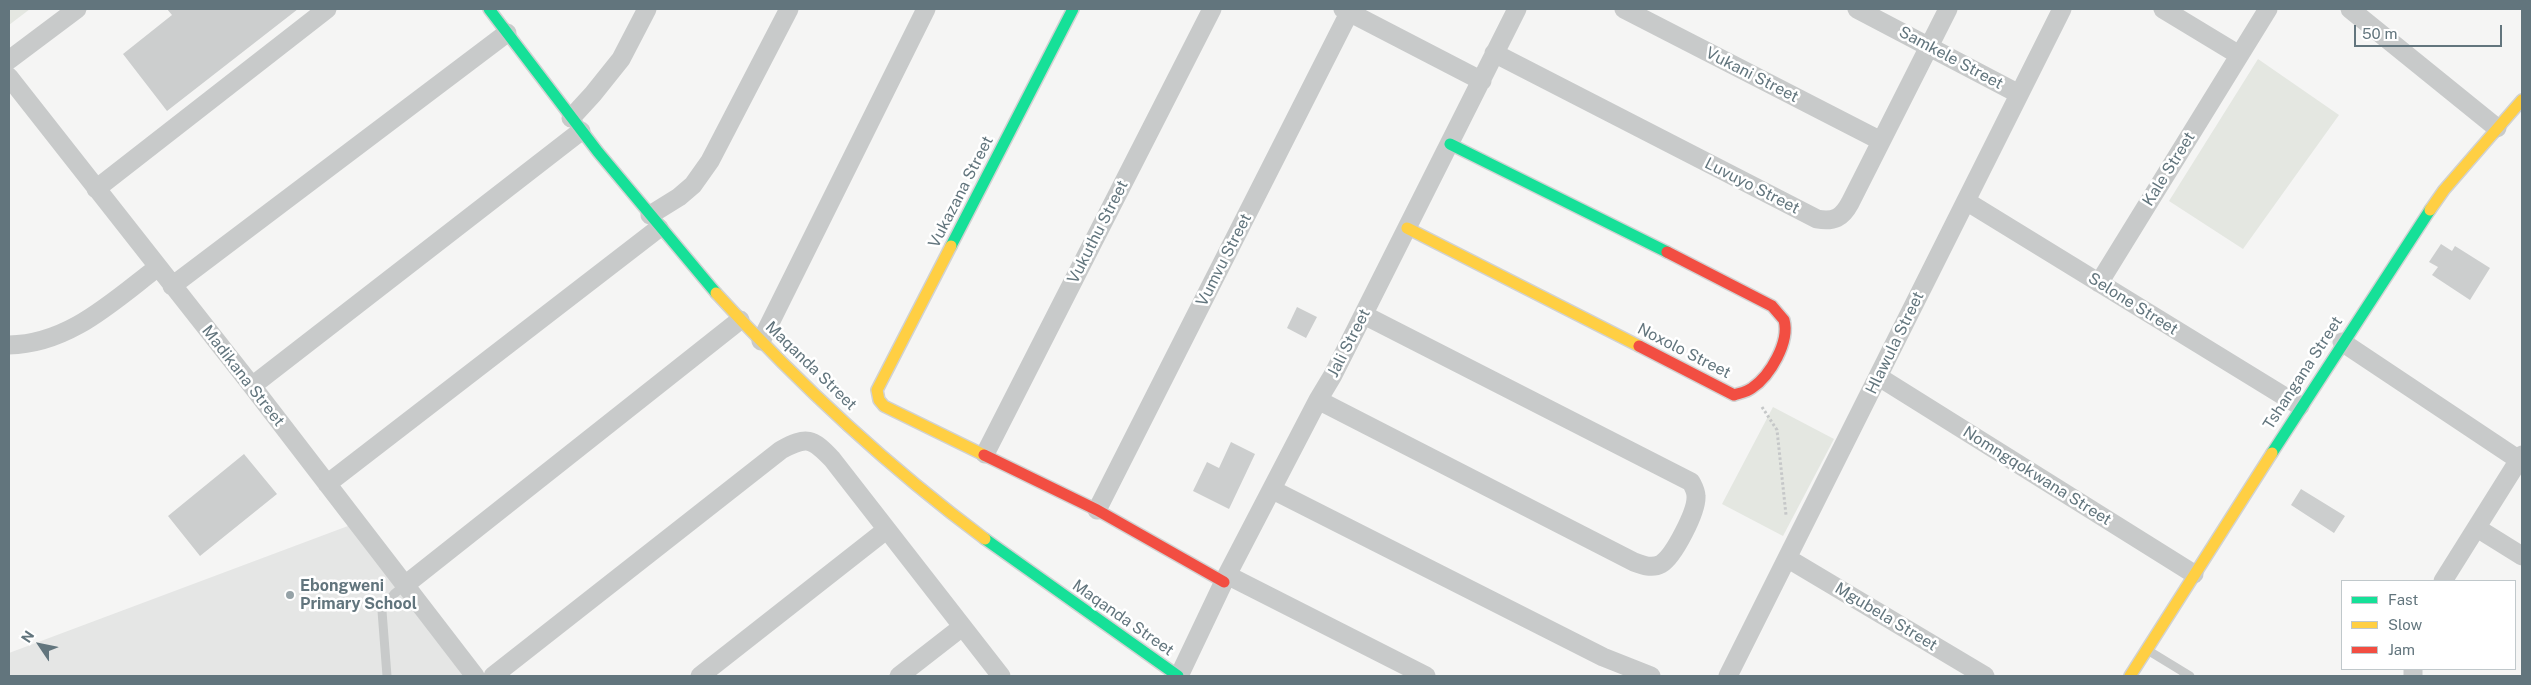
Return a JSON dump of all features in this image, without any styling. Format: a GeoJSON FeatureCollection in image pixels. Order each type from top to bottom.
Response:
{"type":"FeatureCollection","features":[{"type":"Feature","properties":{"kind":"street"},"geometry":{"type":"LineString","coordinates":[[9,60],[77,9]]}},
{"type":"Feature","properties":{"kind":"street"},"geometry":{"type":"LineString","coordinates":[[96,188],[327,9]]}},
{"type":"Feature","properties":{"kind":"street"},"geometry":{"type":"LineString","coordinates":[[252,386],[576,124],[593,94],[621,59],[647,9]]}},
{"type":"Feature","properties":{"kind":"street"},"geometry":{"type":"LineString","coordinates":[[327,484],[654,222],[693,184],[710,161],[789,9]]}},
{"type":"Feature","properties":{"kind":"street"},"geometry":{"type":"LineString","coordinates":[[762,341],[926,9]]}},
{"type":"Feature","properties":{"kind":"street","name":"Vukazana Street"},"geometry":{"type":"LineString","coordinates":[[985,454],[884,406],[879,400],[877,390],[1073,9]]}},
{"type":"Feature","properties":{"kind":"street","name":"Vukuthu Street"},"geometry":{"type":"LineString","coordinates":[[985,454],[1212,9]]}},
{"type":"Feature","properties":{"kind":"street","name":"Jali Street"},"geometry":{"type":"LineString","coordinates":[[1178,676],[1226,578],[1364,315],[1517,9]]}},
{"type":"Feature","properties":{"kind":"street","name":"Vukani Street"},"geometry":{"type":"LineString","coordinates":[[1624,9],[1881,141]]}},
{"type":"Feature","properties":{"kind":"street","name":"Samkele Street"},"geometry":{"type":"LineString","coordinates":[[1857,9],[2019,94]]}},
{"type":"Feature","properties":{"kind":"street","name":"Luvuyo Street"},"geometry":{"type":"LineString","coordinates":[[1494,53],[1817,219],[1834,220],[1845,212],[1948,9]]}},
{"type":"Feature","properties":{"kind":"street","name":"Hlawula Street"},"geometry":{"type":"LineString","coordinates":[[1728,676],[2062,9]]}},
{"type":"Feature","properties":{"kind":"street"},"geometry":{"type":"LineString","coordinates":[[2163,9],[2239,56]]}},
{"type":"Feature","properties":{"kind":"street","name":"Kale Street"},"geometry":{"type":"LineString","coordinates":[[2099,283],[2268,9]]}},
{"type":"Feature","properties":{"kind":"street"},"geometry":{"type":"LineString","coordinates":[[2350,9],[2497,128]]}},
{"type":"Feature","properties":{"kind":"street"},"geometry":{"type":"LineString","coordinates":[[1347,10],[1482,80]]}},
{"type":"Feature","properties":{"kind":"street","name":"Vumvu Street"},"geometry":{"type":"LineString","coordinates":[[1097,510],[1347,10]]}},
{"type":"Feature","properties":{"kind":"street"},"geometry":{"type":"LineString","coordinates":[[172,286],[500,17]]}},
{"type":"Feature","properties":{"kind":"street","name":"Maqanda Street"},"geometry":{"type":"LineString","coordinates":[[500,17],[576,124],[654,222],[740,320],[800,382],[927,493],[1021,566],[1178,676]]}},
{"type":"Feature","properties":{"kind":"street","name":"Madikana Street"},"geometry":{"type":"LineString","coordinates":[[9,77],[252,386],[476,676]]}},
{"type":"Feature","properties":{"kind":"street","name":"Tshangana Street"},"geometry":{"type":"LineString","coordinates":[[2130,676],[2300,406],[2444,190],[2522,100]]}},
{"type":"Feature","properties":{"kind":"street"},"geometry":{"type":"LineString","coordinates":[[1450,144],[1753,295],[1777,309],[1785,324],[1784,338],[1765,374],[1751,388]]}},
{"type":"Feature","properties":{"kind":"street","name":"Selone Street"},"geometry":{"type":"LineString","coordinates":[[1966,201],[2300,406]]}},
{"type":"Feature","properties":{"kind":"street","name":"Noxolo Street"},"geometry":{"type":"LineString","coordinates":[[1407,228],[1734,395],[1751,388]]}},
{"type":"Feature","properties":{"kind":"street"},"geometry":{"type":"LineString","coordinates":[[9,345],[26,345],[62,335],[83,323],[158,267]]}},
{"type":"Feature","properties":{"kind":"street"},"geometry":{"type":"LineString","coordinates":[[1318,400],[1634,562],[1653,567],[1660,565],[1676,545],[1695,507],[1696,491],[1691,482],[1364,315]]}},
{"type":"Feature","properties":{"kind":"street"},"geometry":{"type":"LineString","coordinates":[[404,584],[740,320]]}},
{"type":"Feature","properties":{"kind":"street"},"geometry":{"type":"LineString","coordinates":[[2342,342],[2521,458],[2444,580]]}},
{"type":"Feature","properties":{"kind":"street","name":"Nomngqokwana Street"},"geometry":{"type":"LineString","coordinates":[[1879,377],[2194,574]]}},
{"type":"Feature","properties":{"kind":"street"},"geometry":{"type":"LineString","coordinates":[[493,676],[781,450],[796,441],[806,440],[821,447],[1001,676]]}},
{"type":"Feature","properties":{"kind":"street"},"geometry":{"type":"LineString","coordinates":[[985,454],[1226,578],[1426,676]]}},
{"type":"Feature","properties":{"kind":"street"},"geometry":{"type":"LineString","coordinates":[[1273,490],[1603,657],[1652,676]]}},
{"type":"Feature","properties":{"kind":"street"},"geometry":{"type":"LineString","coordinates":[[2477,528],[2522,556]]}},
{"type":"Feature","properties":{"kind":"street"},"geometry":{"type":"LineString","coordinates":[[700,676],[886,530]]}},
{"type":"Feature","properties":{"kind":"street","name":"Mgubela Street"},"geometry":{"type":"LineString","coordinates":[[1787,558],[1985,676]]}},
{"type":"Feature","properties":{"kind":"street"},"geometry":{"type":"LineString","coordinates":[[899,676],[962,626]]}},
{"type":"Feature","properties":{"kind":"street"},"geometry":{"type":"LineString","coordinates":[[1603,657],[1608,676]]}},
{"type":"Feature","properties":{"kind":"lane"},"geometry":{"type":"LineString","coordinates":[[387,676],[382,611],[404,584]]}},
{"type":"Feature","properties":{"kind":"lane"},"geometry":{"type":"LineString","coordinates":[[2147,650],[2190,676]]}},
{"type":"Feature","properties":{"kind":"path"},"geometry":{"type":"LineString","coordinates":[[1751,388],[1777,430],[1788,527],[1797,541]]}},
{"type":"Feature","properties":{"kind":"shaded area"},"geometry":{"type":"Polygon","coordinates":[[[9,9],[30,9],[9,25],[9,9]]]}},
{"type":"Feature","properties":{"kind":"shaded area"},"geometry":{"type":"Polygon","coordinates":[[[2258,59],[2339,115],[2243,249],[2169,201],[2258,59]]]}},
{"type":"Feature","properties":{"kind":"shaded area"},"geometry":{"type":"Polygon","coordinates":[[[1773,407],[1834,439],[1783,536],[1722,504],[1773,407]]]}},
{"type":"Feature","properties":{"kind":"shaded area","name":"Ebongweni Primary School"},"geometry":{"type":"Polygon","coordinates":[[[356,523],[475,676],[9,676],[9,653],[356,523]]]}},
{"type":"Feature","properties":{"kind":"building"},"geometry":{"type":"Polygon","coordinates":[[[167,9],[298,9],[167,111],[123,54],[172,15],[167,9]]]}},
{"type":"Feature","properties":{"kind":"building"},"geometry":{"type":"Polygon","coordinates":[[[2441,244],[2452,251],[2455,246],[2490,268],[2470,300],[2432,275],[2438,267],[2429,262],[2441,244]]]}},
{"type":"Feature","properties":{"kind":"building"},"geometry":{"type":"Polygon","coordinates":[[[1297,307],[1317,317],[1306,338],[1287,328],[1297,307]]]}},
{"type":"Feature","properties":{"kind":"building"},"geometry":{"type":"Polygon","coordinates":[[[1231,442],[1255,454],[1229,509],[1193,491],[1207,462],[1219,468],[1231,442]]]}},
{"type":"Feature","properties":{"kind":"building"},"geometry":{"type":"Polygon","coordinates":[[[244,454],[277,494],[200,556],[168,516],[244,454]]]}},
{"type":"Feature","properties":{"kind":"building"},"geometry":{"type":"Polygon","coordinates":[[[2301,489],[2345,516],[2334,533],[2291,505],[2301,489]]]}},
{"type":"Feature","properties":{"kind":"traffic: fast"},"geometry":{"type":"LineString","coordinates":[[489,9],[598,152],[716,293]]}},
{"type":"Feature","properties":{"kind":"traffic: fast"},"geometry":{"type":"LineString","coordinates":[[951,246],[1073,9]]}},
{"type":"Feature","properties":{"kind":"traffic: fast"},"geometry":{"type":"LineString","coordinates":[[1450,144],[1667,252]]}},
{"type":"Feature","properties":{"kind":"traffic: fast"},"geometry":{"type":"LineString","coordinates":[[2272,453],[2430,210]]}},
{"type":"Feature","properties":{"kind":"traffic: fast"},"geometry":{"type":"LineString","coordinates":[[985,539],[1178,676]]}},
{"type":"Feature","properties":{"kind":"traffic: slow"},"geometry":{"type":"LineString","coordinates":[[2430,210],[2444,190],[2522,100]]}},
{"type":"Feature","properties":{"kind":"traffic: slow"},"geometry":{"type":"LineString","coordinates":[[1407,228],[1639,346]]}},
{"type":"Feature","properties":{"kind":"traffic: slow"},"geometry":{"type":"LineString","coordinates":[[951,246],[877,390],[879,400],[884,406],[984,455]]}},
{"type":"Feature","properties":{"kind":"traffic: slow"},"geometry":{"type":"LineString","coordinates":[[716,293],[779,359],[844,422],[878,453],[985,539]]}},
{"type":"Feature","properties":{"kind":"traffic: slow"},"geometry":{"type":"LineString","coordinates":[[2130,676],[2272,453]]}},
{"type":"Feature","properties":{"kind":"traffic: jam"},"geometry":{"type":"LineString","coordinates":[[1639,346],[1734,395],[1748,390],[1759,383],[1772,367],[1784,338],[1784,320],[1772,306],[1667,252]]}},
{"type":"Feature","properties":{"kind":"traffic: jam"},"geometry":{"type":"LineString","coordinates":[[984,455],[1097,510],[1224,582]]}},
{"type":"Feature","properties":{"kind":"place","name":"Ebongweni Primary School"},"geometry":{"type":"Point","coordinates":[290,595]}}]}
